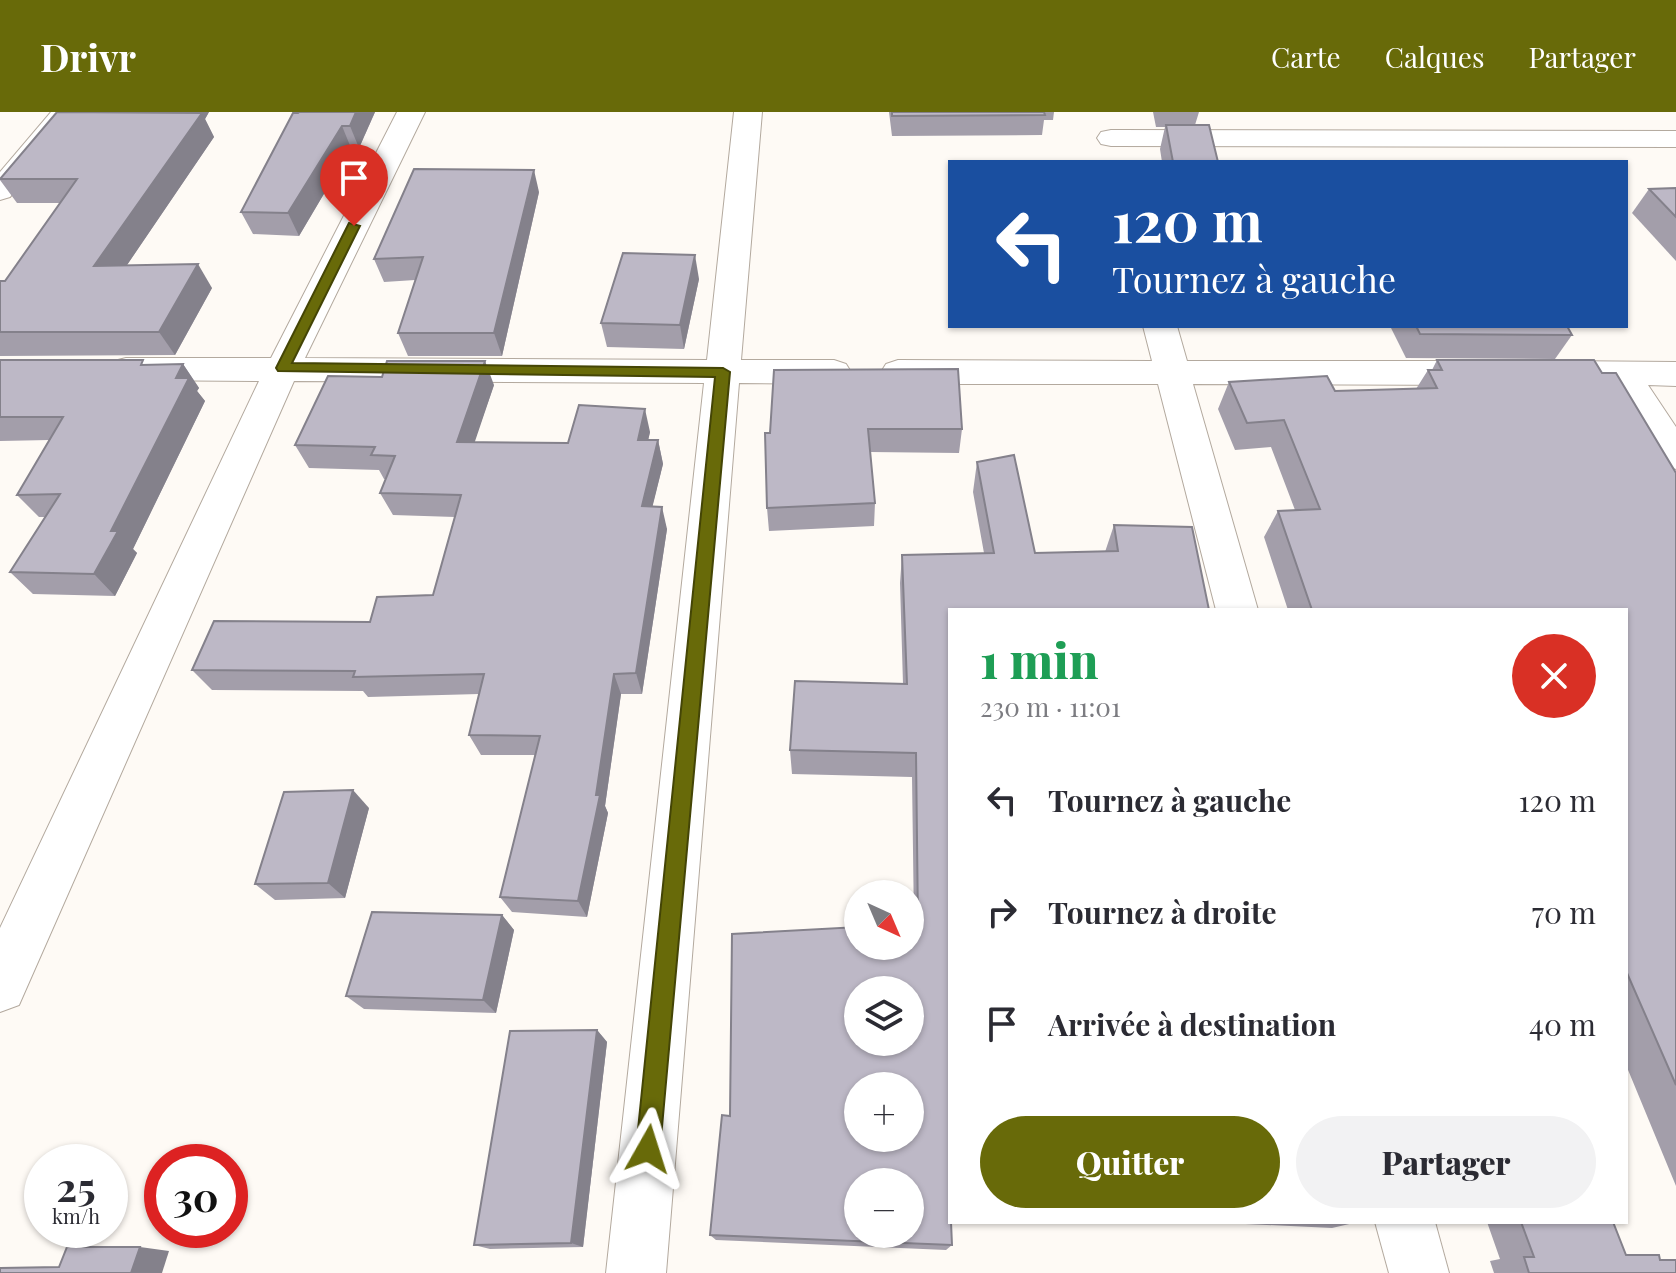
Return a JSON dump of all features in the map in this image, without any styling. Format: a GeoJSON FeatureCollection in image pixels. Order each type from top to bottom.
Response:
{"type":"FeatureCollection","features":[{"type":"Feature","properties":{"kind":"street"},"geometry":{"type":"LineString","coordinates":[[0,191],[66,112]]}},
{"type":"Feature","properties":{"kind":"street"},"geometry":{"type":"LineString","coordinates":[[0,986],[283,368],[411,112]]}},
{"type":"Feature","properties":{"kind":"street"},"geometry":{"type":"LineString","coordinates":[[636,1273],[748,112]]}},
{"type":"Feature","properties":{"kind":"street"},"geometry":{"type":"LineString","coordinates":[[1110,137],[1676,139]]}},
{"type":"Feature","properties":{"kind":"street"},"geometry":{"type":"LineString","coordinates":[[1160,328],[1236,608]]}},
{"type":"Feature","properties":{"kind":"street"},"geometry":{"type":"LineString","coordinates":[[94,370],[283,368],[1676,374]]}},
{"type":"Feature","properties":{"kind":"street"},"geometry":{"type":"LineString","coordinates":[[1623,374],[1676,456]]}},
{"type":"Feature","properties":{"kind":"street"},"geometry":{"type":"LineString","coordinates":[[1406,1224],[1419,1273]]}},
{"type":"Feature","properties":{"kind":"building"},"geometry":{"type":"Polygon","coordinates":[[[57,112],[202,113],[94,266],[198,264],[159,332],[0,332],[0,281],[5,281],[77,179],[0,179],[57,112]]]}},
{"type":"Feature","properties":{"kind":"building"},"geometry":{"type":"Polygon","coordinates":[[[356,112],[350,126],[342,126],[288,213],[241,212],[293,113],[356,112]]]}},
{"type":"Feature","properties":{"kind":"building"},"geometry":{"type":"Polygon","coordinates":[[[892,112],[1044,112],[1045,115],[892,116],[892,112]]]}},
{"type":"Feature","properties":{"kind":"building"},"geometry":{"type":"Polygon","coordinates":[[[1166,125],[1209,125],[1218,160],[1173,160],[1166,125]]]}},
{"type":"Feature","properties":{"kind":"building"},"geometry":{"type":"Polygon","coordinates":[[[414,169],[534,170],[494,333],[398,333],[423,257],[374,259],[414,169]]]}},
{"type":"Feature","properties":{"kind":"building"},"geometry":{"type":"Polygon","coordinates":[[[1676,188],[1676,217],[1649,189],[1676,188]]]}},
{"type":"Feature","properties":{"kind":"building"},"geometry":{"type":"Polygon","coordinates":[[[623,253],[695,255],[680,325],[601,323],[623,253]]]}},
{"type":"Feature","properties":{"kind":"building"},"geometry":{"type":"Polygon","coordinates":[[[1417,328],[1568,328],[1572,335],[1420,334],[1417,328]]]}},
{"type":"Feature","properties":{"kind":"building"},"geometry":{"type":"Polygon","coordinates":[[[0,360],[143,360],[141,365],[183,364],[176,378],[189,378],[111,531],[118,531],[94,574],[10,572],[60,494],[17,495],[63,417],[0,417],[0,360]]]}},
{"type":"Feature","properties":{"kind":"building"},"geometry":{"type":"Polygon","coordinates":[[[1437,360],[1594,360],[1602,373],[1616,373],[1676,473],[1676,1085],[1628,975],[1628,608],[1311,608],[1278,511],[1320,509],[1284,420],[1247,423],[1229,382],[1327,376],[1335,391],[1437,388],[1428,370],[1442,370],[1437,360]]]}},
{"type":"Feature","properties":{"kind":"building"},"geometry":{"type":"Polygon","coordinates":[[[387,361],[485,361],[457,442],[568,443],[579,405],[645,409],[638,440],[658,440],[642,506],[662,507],[636,673],[614,674],[596,795],[600,795],[578,901],[500,897],[540,736],[469,735],[484,674],[353,677],[355,671],[192,670],[214,621],[370,622],[377,597],[433,595],[461,495],[380,493],[395,456],[371,455],[375,447],[295,445],[328,376],[382,377],[387,361]]]}},
{"type":"Feature","properties":{"kind":"building"},"geometry":{"type":"Polygon","coordinates":[[[958,369],[962,429],[868,429],[875,503],[767,508],[765,433],[770,433],[774,370],[958,369]]]}},
{"type":"Feature","properties":{"kind":"building"},"geometry":{"type":"Polygon","coordinates":[[[1014,455],[1035,553],[1118,551],[1114,525],[1192,527],[1209,608],[948,608],[948,1224],[951,1224],[952,1245],[924,1244],[924,1168],[844,1168],[844,1241],[710,1235],[722,1115],[730,1116],[732,934],[844,928],[844,960],[924,960],[924,880],[917,880],[916,753],[790,750],[795,681],[907,684],[902,555],[994,553],[977,462],[1014,455]]]}},
{"type":"Feature","properties":{"kind":"building"},"geometry":{"type":"Polygon","coordinates":[[[353,790],[328,883],[255,884],[284,792],[353,790]]]}},
{"type":"Feature","properties":{"kind":"building"},"geometry":{"type":"Polygon","coordinates":[[[372,912],[502,915],[483,1000],[346,996],[372,912]]]}},
{"type":"Feature","properties":{"kind":"building"},"geometry":{"type":"Polygon","coordinates":[[[597,1030],[571,1243],[474,1245],[510,1031],[597,1030]]]}},
{"type":"Feature","properties":{"kind":"building"},"geometry":{"type":"Polygon","coordinates":[[[1522,1224],[1614,1224],[1626,1255],[1659,1255],[1660,1260],[1676,1260],[1676,1273],[1529,1273],[1524,1257],[1534,1257],[1522,1224]]]}},
{"type":"Feature","properties":{"kind":"building"},"geometry":{"type":"Polygon","coordinates":[[[140,1247],[131,1273],[0,1273],[0,1268],[59,1267],[67,1248],[140,1247]]]}},
{"type":"Feature","properties":{"kind":"route"},"geometry":{"type":"LineString","coordinates":[[354,226],[283,368],[723,372],[648,1149]]}}]}
